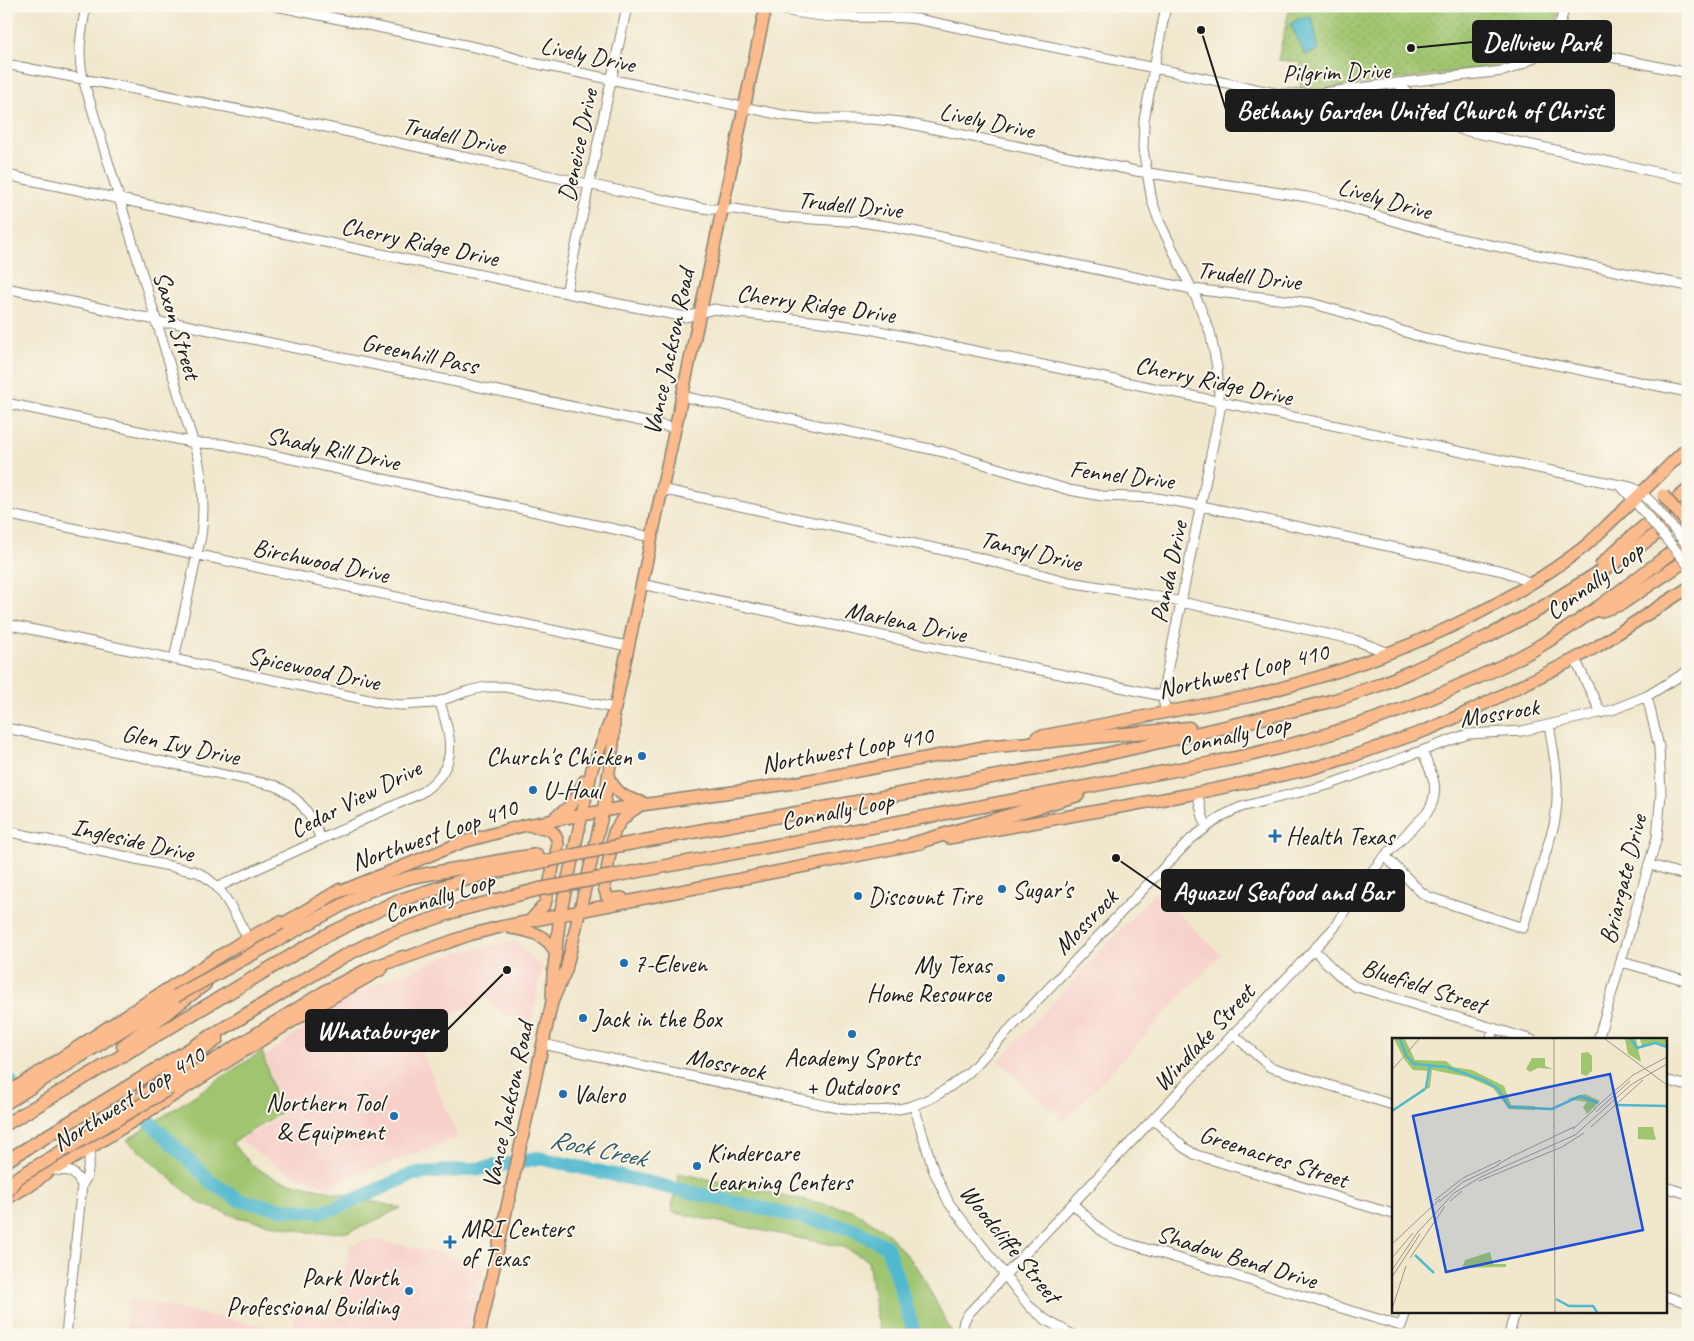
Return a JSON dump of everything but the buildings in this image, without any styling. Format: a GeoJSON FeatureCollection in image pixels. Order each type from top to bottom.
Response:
{"type":"FeatureCollection","features":[{"type":"Feature","properties":{"kind":"highway"},"geometry":{"type":"LineString","coordinates":[[1582,584],[1622,545],[1688,490]]}},
{"type":"Feature","properties":{"kind":"highway","name":"Connally Loop"},"geometry":{"type":"LineString","coordinates":[[6,1124],[283,959],[322,937],[397,901],[468,878],[546,858],[1063,764],[1335,700],[1379,685],[1487,637],[1538,610],[1627,555],[1688,511]]}},
{"type":"Feature","properties":{"kind":"highway","name":"Connally Loop"},"geometry":{"type":"LineString","coordinates":[[6,1161],[344,956],[387,935],[459,910],[540,889],[1126,780],[1274,750],[1350,729],[1445,693],[1524,655],[1590,614],[1688,540]]}},
{"type":"Feature","properties":{"kind":"highway"},"geometry":{"type":"LineString","coordinates":[[1590,614],[1622,604],[1688,558]]}},
{"type":"Feature","properties":{"kind":"highway"},"geometry":{"type":"LineString","coordinates":[[985,747],[1242,723]]}},
{"type":"Feature","properties":{"kind":"highway"},"geometry":{"type":"LineString","coordinates":[[912,844],[1126,780]]}},
{"type":"Feature","properties":{"kind":"highway"},"geometry":{"type":"LineString","coordinates":[[6,1103],[176,996],[370,890],[411,877],[518,858],[546,858]]}},
{"type":"Feature","properties":{"kind":"highway"},"geometry":{"type":"LineString","coordinates":[[73,1084],[279,928],[340,890]]}},
{"type":"Feature","properties":{"kind":"highway"},"geometry":{"type":"LineString","coordinates":[[6,1193],[17,1178],[170,1088],[326,991],[368,970],[403,957]]}},
{"type":"Feature","properties":{"kind":"highway"},"geometry":{"type":"LineString","coordinates":[[29,1186],[192,1060],[252,1011]]}},
{"type":"Feature","properties":{"kind":"main road","name":"Vance Jackson Road"},"geometry":{"type":"LineString","coordinates":[[479,1335],[552,1002],[560,915],[592,769],[614,708],[766,6]]}},
{"type":"Feature","properties":{"kind":"main road","name":"Northwest Loop 410"},"geometry":{"type":"LineString","coordinates":[[6,1094],[248,938],[340,890],[463,842],[550,820],[794,782],[985,747],[1275,690],[1330,674],[1389,653],[1501,601],[1559,565],[1586,545],[1688,447]]}},
{"type":"Feature","properties":{"kind":"main road"},"geometry":{"type":"LineString","coordinates":[[1668,467],[1662,482],[1661,490],[1663,496],[1688,524]]}},
{"type":"Feature","properties":{"kind":"main road","name":"Northwest Loop 410"},"geometry":{"type":"LineString","coordinates":[[6,1199],[331,998],[403,957],[468,935],[500,927],[654,895],[912,844],[1197,793],[1310,769],[1389,744],[1470,711],[1575,659],[1688,588]]}},
{"type":"Feature","properties":{"kind":"main road","name":"Vance Jackson Road"},"geometry":{"type":"LineString","coordinates":[[552,1002],[566,970],[603,811],[613,745],[614,708]]}},
{"type":"Feature","properties":{"kind":"main road"},"geometry":{"type":"LineString","coordinates":[[550,820],[573,805],[579,795],[583,782],[592,769]]}},
{"type":"Feature","properties":{"kind":"main road"},"geometry":{"type":"LineString","coordinates":[[608,777],[621,795],[645,805]]}},
{"type":"Feature","properties":{"kind":"main road"},"geometry":{"type":"LineString","coordinates":[[645,805],[629,813],[614,832],[604,887],[607,897],[612,899],[654,895]]}},
{"type":"Feature","properties":{"kind":"main road"},"geometry":{"type":"LineString","coordinates":[[522,826],[548,828],[557,838],[558,844],[545,904],[530,921]]}},
{"type":"Feature","properties":{"kind":"main road"},"geometry":{"type":"LineString","coordinates":[[500,927],[531,931],[538,934],[549,943],[556,953]]}},
{"type":"Feature","properties":{"kind":"street","name":"Saxon Street"},"geometry":{"type":"LineString","coordinates":[[86,6],[79,54],[83,79],[198,458],[203,487],[203,519],[174,659]]}},
{"type":"Feature","properties":{"kind":"street","name":"Lively Drive"},"geometry":{"type":"LineString","coordinates":[[276,6],[484,49],[528,62],[782,115],[816,119],[872,119],[900,122],[1147,173],[1307,197],[1442,235],[1688,286]]}},
{"type":"Feature","properties":{"kind":"street","name":"Deneice Drive"},"geometry":{"type":"LineString","coordinates":[[566,293],[627,6]]}},
{"type":"Feature","properties":{"kind":"street","name":"Pilgrim Drive"},"geometry":{"type":"LineString","coordinates":[[766,6],[812,15],[916,18],[1286,95],[1338,92],[1397,83],[1434,116],[1463,130],[1688,179]]}},
{"type":"Feature","properties":{"kind":"street","name":"Panda Drive"},"geometry":{"type":"LineString","coordinates":[[1166,6],[1144,120],[1143,140],[1147,173],[1152,201],[1159,222],[1206,320],[1214,348],[1220,402],[1219,425],[1162,696],[1166,712]]}},
{"type":"Feature","properties":{"kind":"street"},"geometry":{"type":"LineString","coordinates":[[1397,83],[1503,71],[1518,67],[1532,59],[1549,44],[1561,20],[1565,6]]}},
{"type":"Feature","properties":{"kind":"street"},"geometry":{"type":"LineString","coordinates":[[1549,44],[1688,73]]}},
{"type":"Feature","properties":{"kind":"street","name":"Trudell Drive"},"geometry":{"type":"LineString","coordinates":[[6,64],[317,125],[703,208],[734,209],[776,217],[860,222],[894,227],[1192,289],[1311,304],[1346,312],[1424,338],[1688,392]]}},
{"type":"Feature","properties":{"kind":"street","name":"Cherry Ridge Drive"},"geometry":{"type":"LineString","coordinates":[[6,175],[566,293],[686,316],[714,309],[870,328],[1620,485],[1638,497],[1652,503],[1688,546]]}},
{"type":"Feature","properties":{"kind":"street","name":"Greenhill Pass"},"geometry":{"type":"LineString","coordinates":[[6,288],[156,321],[176,323],[674,428]]}},
{"type":"Feature","properties":{"kind":"street","name":"Fennel Drive"},"geometry":{"type":"LineString","coordinates":[[681,396],[944,452],[1069,490],[1102,496],[1165,499],[1202,506],[1503,571],[1514,574],[1529,584]]}},
{"type":"Feature","properties":{"kind":"street","name":"Shady Rill Drive"},"geometry":{"type":"LineString","coordinates":[[6,403],[192,441],[222,444],[651,537]]}},
{"type":"Feature","properties":{"kind":"street","name":"Tansyl Drive"},"geometry":{"type":"LineString","coordinates":[[661,489],[980,558],[1069,582],[1149,595],[1355,640],[1389,653]]}},
{"type":"Feature","properties":{"kind":"street","name":"Cherry Ridge Drive"},"geometry":{"type":"LineString","coordinates":[[1638,497],[1643,511],[1688,565]]}},
{"type":"Feature","properties":{"kind":"street","name":"Birchwood Drive"},"geometry":{"type":"LineString","coordinates":[[6,514],[627,646]]}},
{"type":"Feature","properties":{"kind":"street","name":"Marlena Drive"},"geometry":{"type":"LineString","coordinates":[[641,584],[1162,696]]}},
{"type":"Feature","properties":{"kind":"street","name":"Spicewood Drive"},"geometry":{"type":"LineString","coordinates":[[6,624],[382,703],[418,705],[440,702],[468,691],[486,687],[505,686],[614,708]]}},
{"type":"Feature","properties":{"kind":"street"},"geometry":{"type":"LineString","coordinates":[[1575,659],[1601,713]]}},
{"type":"Feature","properties":{"kind":"street","name":"Mossrock"},"geometry":{"type":"LineString","coordinates":[[543,1044],[838,1108],[880,1112],[914,1106],[940,1094],[969,1072],[1191,839],[1222,816],[1240,806],[1328,785],[1468,734],[1522,731],[1624,707],[1647,696],[1688,671]]}},
{"type":"Feature","properties":{"kind":"street","name":"Briargate Drive"},"geometry":{"type":"LineString","coordinates":[[1599,1038],[1658,837],[1661,794],[1659,747],[1647,696]]}},
{"type":"Feature","properties":{"kind":"street","name":"Cedar View Drive"},"geometry":{"type":"LineString","coordinates":[[218,887],[419,794],[439,777],[448,763],[451,748],[449,730],[440,702]]}},
{"type":"Feature","properties":{"kind":"street"},"geometry":{"type":"LineString","coordinates":[[1385,856],[1422,893],[1429,897],[1523,928],[1557,811],[1557,776],[1549,725]]}},
{"type":"Feature","properties":{"kind":"street","name":"Glen Ivy Drive"},"geometry":{"type":"LineString","coordinates":[[6,728],[276,786],[288,791],[296,798],[315,824],[321,839]]}},
{"type":"Feature","properties":{"kind":"street","name":"Windlake Street"},"geometry":{"type":"LineString","coordinates":[[961,1335],[964,1321],[969,1313],[1314,950],[1334,928],[1362,883],[1426,813],[1432,805],[1435,782],[1422,751]]}},
{"type":"Feature","properties":{"kind":"street"},"geometry":{"type":"LineString","coordinates":[[1197,793],[1203,818],[1207,826]]}},
{"type":"Feature","properties":{"kind":"street","name":"Ingleside Drive"},"geometry":{"type":"LineString","coordinates":[[6,831],[187,870],[205,876],[218,887],[248,938]]}},
{"type":"Feature","properties":{"kind":"street"},"geometry":{"type":"LineString","coordinates":[[1651,865],[1688,876]]}},
{"type":"Feature","properties":{"kind":"street","name":"Bluefield Street"},"geometry":{"type":"LineString","coordinates":[[1314,950],[1339,975],[1354,986],[1526,1038]]}},
{"type":"Feature","properties":{"kind":"street"},"geometry":{"type":"LineString","coordinates":[[1622,962],[1688,981]]}},
{"type":"Feature","properties":{"kind":"street"},"geometry":{"type":"LineString","coordinates":[[1491,1038],[1494,1028]]}},
{"type":"Feature","properties":{"kind":"street"},"geometry":{"type":"LineString","coordinates":[[1233,1034],[1270,1067],[1392,1105]]}},
{"type":"Feature","properties":{"kind":"street"},"geometry":{"type":"LineString","coordinates":[[1666,1080],[1688,1086]]}},
{"type":"Feature","properties":{"kind":"street","name":"Woodcliffe Street"},"geometry":{"type":"LineString","coordinates":[[914,1106],[933,1169],[949,1203],[1023,1299],[1038,1314],[1056,1327],[1073,1335]]}},
{"type":"Feature","properties":{"kind":"street","name":"Greenacres Street"},"geometry":{"type":"LineString","coordinates":[[1153,1119],[1183,1148],[1196,1155],[1392,1214]]}},
{"type":"Feature","properties":{"kind":"street"},"geometry":{"type":"LineString","coordinates":[[66,1335],[82,1185],[87,1176],[91,1148]]}},
{"type":"Feature","properties":{"kind":"street"},"geometry":{"type":"LineString","coordinates":[[54,1170],[73,1172],[82,1185]]}},
{"type":"Feature","properties":{"kind":"street"},"geometry":{"type":"LineString","coordinates":[[1666,1187],[1688,1194]]}},
{"type":"Feature","properties":{"kind":"street","name":"Shadow Bend Drive"},"geometry":{"type":"LineString","coordinates":[[1073,1204],[1103,1232],[1117,1240],[1401,1326],[1405,1314]]}},
{"type":"Feature","properties":{"kind":"street"},"geometry":{"type":"LineString","coordinates":[[1666,1296],[1688,1303]]}},
{"type":"Feature","properties":{"kind":"street"},"geometry":{"type":"LineString","coordinates":[[1509,1335],[1515,1314]]}},
{"type":"Feature","properties":{"kind":"shaded area"},"geometry":{"type":"Polygon","coordinates":[[[1155,892],[1221,954],[1064,1122],[999,1061],[1155,892]]]}},
{"type":"Feature","properties":{"kind":"shaded area"},"geometry":{"type":"Polygon","coordinates":[[[515,942],[542,967],[532,1021],[503,1014],[464,976],[484,997],[476,1006],[463,1009],[414,1033],[458,1138],[327,1186],[283,1170],[240,1140],[283,1116],[265,1056],[345,999],[365,989],[458,952],[515,942]]]}},
{"type":"Feature","properties":{"kind":"shaded area"},"geometry":{"type":"Polygon","coordinates":[[[372,1239],[485,1263],[468,1335],[125,1335],[129,1299],[292,1332],[296,1311],[334,1320],[350,1245],[372,1239]]]}},
{"type":"Feature","properties":{"kind":"green space"},"geometry":{"type":"Polygon","coordinates":[[[1290,6],[1557,6],[1559,7],[1559,12],[1556,25],[1545,43],[1534,54],[1515,64],[1322,89],[1300,90],[1301,62],[1278,60],[1290,6]]]}},
{"type":"Feature","properties":{"kind":"green space"},"geometry":{"type":"Polygon","coordinates":[[[262,1051],[280,1113],[232,1143],[253,1166],[276,1179],[401,1208],[347,1232],[313,1233],[237,1217],[199,1203],[127,1140],[262,1051]]]}},
{"type":"Feature","properties":{"kind":"green space"},"geometry":{"type":"Polygon","coordinates":[[[679,1173],[852,1210],[887,1232],[921,1273],[953,1335],[882,1335],[876,1314],[868,1260],[843,1247],[671,1212],[679,1173]]]}},
{"type":"Feature","properties":{"kind":"water"},"geometry":{"type":"Polygon","coordinates":[[[1308,16],[1312,18],[1319,50],[1305,55],[1291,25],[1292,22],[1308,16]]]}},
{"type":"Feature","properties":{"kind":"waterway","name":"Rock Creek"},"geometry":{"type":"LineString","coordinates":[[6,1079],[10,1081]]}},
{"type":"Feature","properties":{"kind":"waterway","name":"Rock Creek"},"geometry":{"type":"LineString","coordinates":[[149,1121],[211,1182],[239,1200],[282,1209],[319,1212],[336,1208],[413,1174],[485,1168],[539,1158],[853,1229],[887,1247],[915,1335]]}},
{"type":"Feature","properties":{"kind":"place","name":"Bethany Garden United Church of Christ"},"geometry":{"type":"Point","coordinates":[1201,30]}},
{"type":"Feature","properties":{"kind":"place","name":"Dellview Park"},"geometry":{"type":"Point","coordinates":[1411,48]}},
{"type":"Feature","properties":{"kind":"place","name":"Church's Chicken"},"geometry":{"type":"Point","coordinates":[642,756]}},
{"type":"Feature","properties":{"kind":"place","name":"U-Haul"},"geometry":{"type":"Point","coordinates":[533,790]}},
{"type":"Feature","properties":{"kind":"place","name":"Health Texas"},"geometry":{"type":"Point","coordinates":[1275,836]}},
{"type":"Feature","properties":{"kind":"place","name":"Aguazul Seafood and Bar"},"geometry":{"type":"Point","coordinates":[1116,858]}},
{"type":"Feature","properties":{"kind":"place","name":"Sugar's"},"geometry":{"type":"Point","coordinates":[1002,889]}},
{"type":"Feature","properties":{"kind":"place","name":"Discount Tire"},"geometry":{"type":"Point","coordinates":[858,896]}},
{"type":"Feature","properties":{"kind":"place","name":"7-Eleven"},"geometry":{"type":"Point","coordinates":[624,963]}},
{"type":"Feature","properties":{"kind":"place","name":"Whataburger"},"geometry":{"type":"Point","coordinates":[507,970]}},
{"type":"Feature","properties":{"kind":"place","name":"My Texas Home Resource"},"geometry":{"type":"Point","coordinates":[1001,978]}},
{"type":"Feature","properties":{"kind":"place","name":"Jack in the Box"},"geometry":{"type":"Point","coordinates":[583,1018]}},
{"type":"Feature","properties":{"kind":"place","name":"Academy Sports + Outdoors"},"geometry":{"type":"Point","coordinates":[852,1034]}},
{"type":"Feature","properties":{"kind":"place","name":"Valero"},"geometry":{"type":"Point","coordinates":[563,1094]}},
{"type":"Feature","properties":{"kind":"place","name":"Northern Tool & Equipment"},"geometry":{"type":"Point","coordinates":[394,1116]}},
{"type":"Feature","properties":{"kind":"place","name":"Kindercare Learning Centers"},"geometry":{"type":"Point","coordinates":[697,1166]}},
{"type":"Feature","properties":{"kind":"place","name":"MRI Centers of Texas"},"geometry":{"type":"Point","coordinates":[450,1242]}},
{"type":"Feature","properties":{"kind":"place","name":"Park North Professional Building"},"geometry":{"type":"Point","coordinates":[409,1291]}}]}
